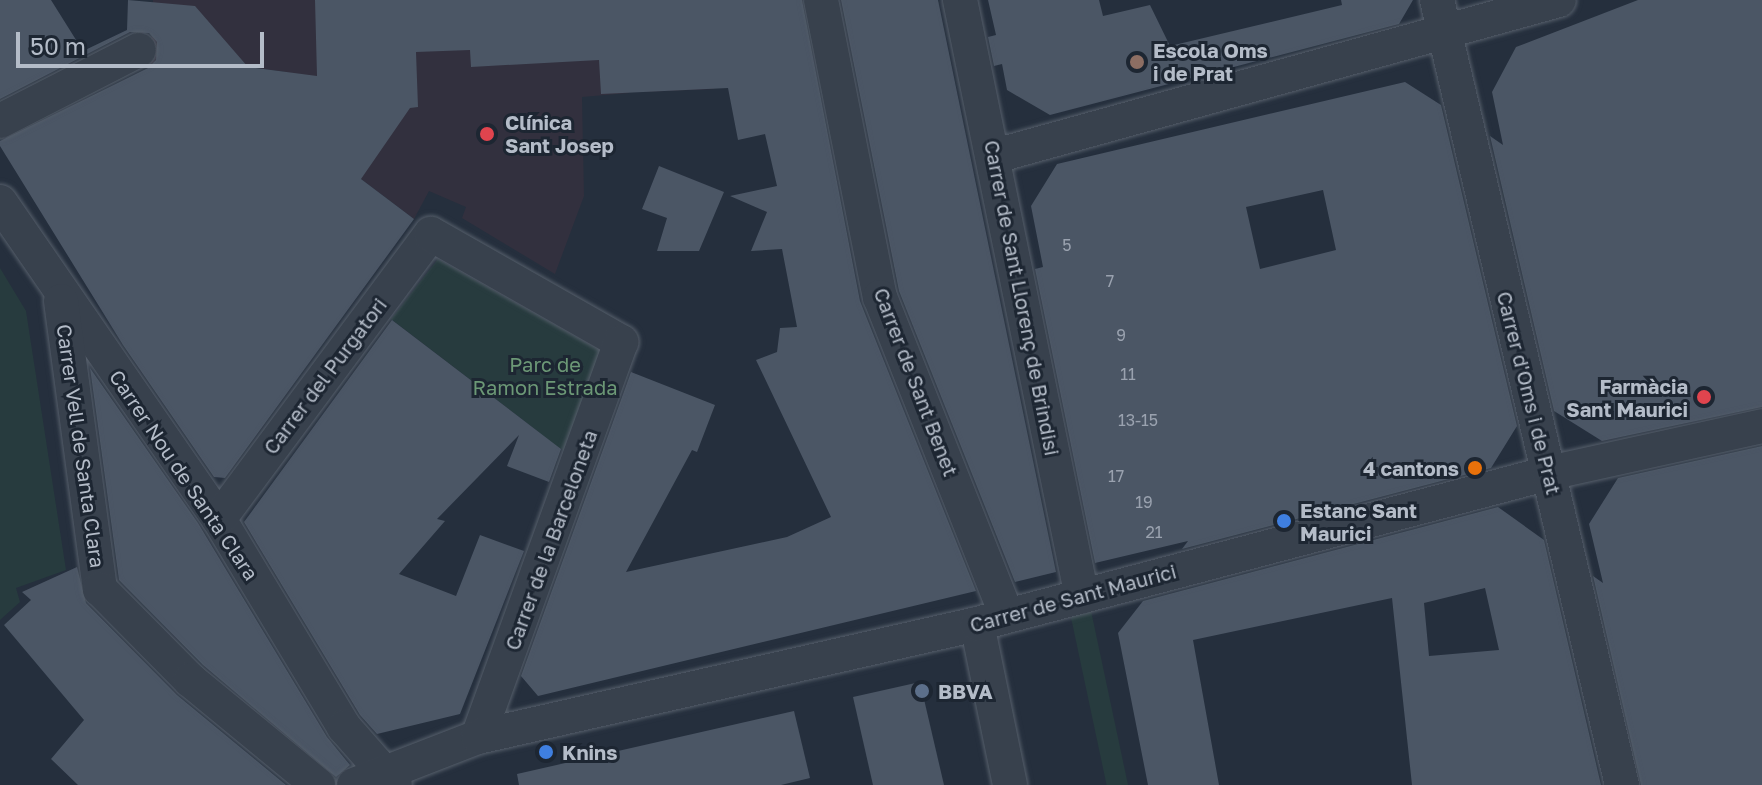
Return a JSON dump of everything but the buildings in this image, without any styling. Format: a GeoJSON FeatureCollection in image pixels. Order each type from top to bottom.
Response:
{"type":"FeatureCollection","features":[{"type":"Feature","properties":{"kind":"street","name":"Carrer de Sant Benet"},"geometry":{"type":"LineString","coordinates":[[821,0],[880,297],[992,620],[1010,785]]}},
{"type":"Feature","properties":{"kind":"street","name":"Carrer de Sant Llorenç de Brindisi"},"geometry":{"type":"LineString","coordinates":[[960,0],[995,156],[1082,597]]}},
{"type":"Feature","properties":{"kind":"street","name":"Carrer d'Oms i de Prat"},"geometry":{"type":"LineString","coordinates":[[1437,0],[1622,785]]}},
{"type":"Feature","properties":{"kind":"street"},"geometry":{"type":"LineString","coordinates":[[995,156],[1444,36],[1559,0]]}},
{"type":"Feature","properties":{"kind":"street"},"geometry":{"type":"LineString","coordinates":[[0,121],[139,50]]}},
{"type":"Feature","properties":{"kind":"street","name":"Carrer Nou de Santa Clara"},"geometry":{"type":"LineString","coordinates":[[0,202],[61,297],[219,519],[344,727],[390,778]]}},
{"type":"Feature","properties":{"kind":"street","name":"Carrer de la Barceloneta"},"geometry":{"type":"LineString","coordinates":[[431,234],[621,342],[478,737]]}},
{"type":"Feature","properties":{"kind":"street","name":"Carrer del Purgatori"},"geometry":{"type":"LineString","coordinates":[[219,519],[431,234]]}},
{"type":"Feature","properties":{"kind":"street","name":"Carrer Vell de Santa Clara"},"geometry":{"type":"LineString","coordinates":[[61,297],[100,589],[190,680],[318,785]]}},
{"type":"Feature","properties":{"kind":"street","name":"Carrer de Sant Maurici"},"geometry":{"type":"LineString","coordinates":[[390,778],[478,737],[992,620],[1549,473],[1762,426]]}},
{"type":"Feature","properties":{"kind":"street"},"geometry":{"type":"LineString","coordinates":[[354,785],[390,778]]}},
{"type":"Feature","properties":{"kind":"shaded area","name":"Clínica Sant Josep"},"geometry":{"type":"Polygon","coordinates":[[[153,0],[710,0],[714,89],[641,92],[640,86],[628,87],[629,93],[582,97],[584,196],[555,274],[462,218],[466,207],[429,191],[414,219],[361,179],[301,77],[286,72],[248,67],[245,110],[147,147],[153,0]]]}},
{"type":"Feature","properties":{"kind":"green space","name":"Parc de Ramon Estrada"},"geometry":{"type":"Polygon","coordinates":[[[438,259],[601,351],[574,454],[536,439],[540,433],[391,319],[438,259]]]}},
{"type":"Feature","properties":{"kind":"green space"},"geometry":{"type":"Polygon","coordinates":[[[0,268],[26,311],[66,570],[16,588],[20,602],[0,620],[0,268]]]}},
{"type":"Feature","properties":{"kind":"green space"},"geometry":{"type":"Polygon","coordinates":[[[1090,606],[1128,785],[1107,785],[1069,610],[1090,606]]]}},
{"type":"Feature","properties":{"kind":"place","name":"Escola Oms i de Prat"},"geometry":{"type":"Point","coordinates":[1137,62]}},
{"type":"Feature","properties":{"kind":"place","name":"Clínica Sant Josep"},"geometry":{"type":"Point","coordinates":[487,134]}},
{"type":"Feature","properties":{"kind":"place","name":"Farmàcia Sant Maurici"},"geometry":{"type":"Point","coordinates":[1704,397]}},
{"type":"Feature","properties":{"kind":"place","name":"4 cantons"},"geometry":{"type":"Point","coordinates":[1475,468]}},
{"type":"Feature","properties":{"kind":"place","name":"Estanc Sant Maurici"},"geometry":{"type":"Point","coordinates":[1284,521]}},
{"type":"Feature","properties":{"kind":"place","name":"BBVA"},"geometry":{"type":"Point","coordinates":[922,691]}},
{"type":"Feature","properties":{"kind":"place","name":"Knins"},"geometry":{"type":"Point","coordinates":[546,752]}}]}
